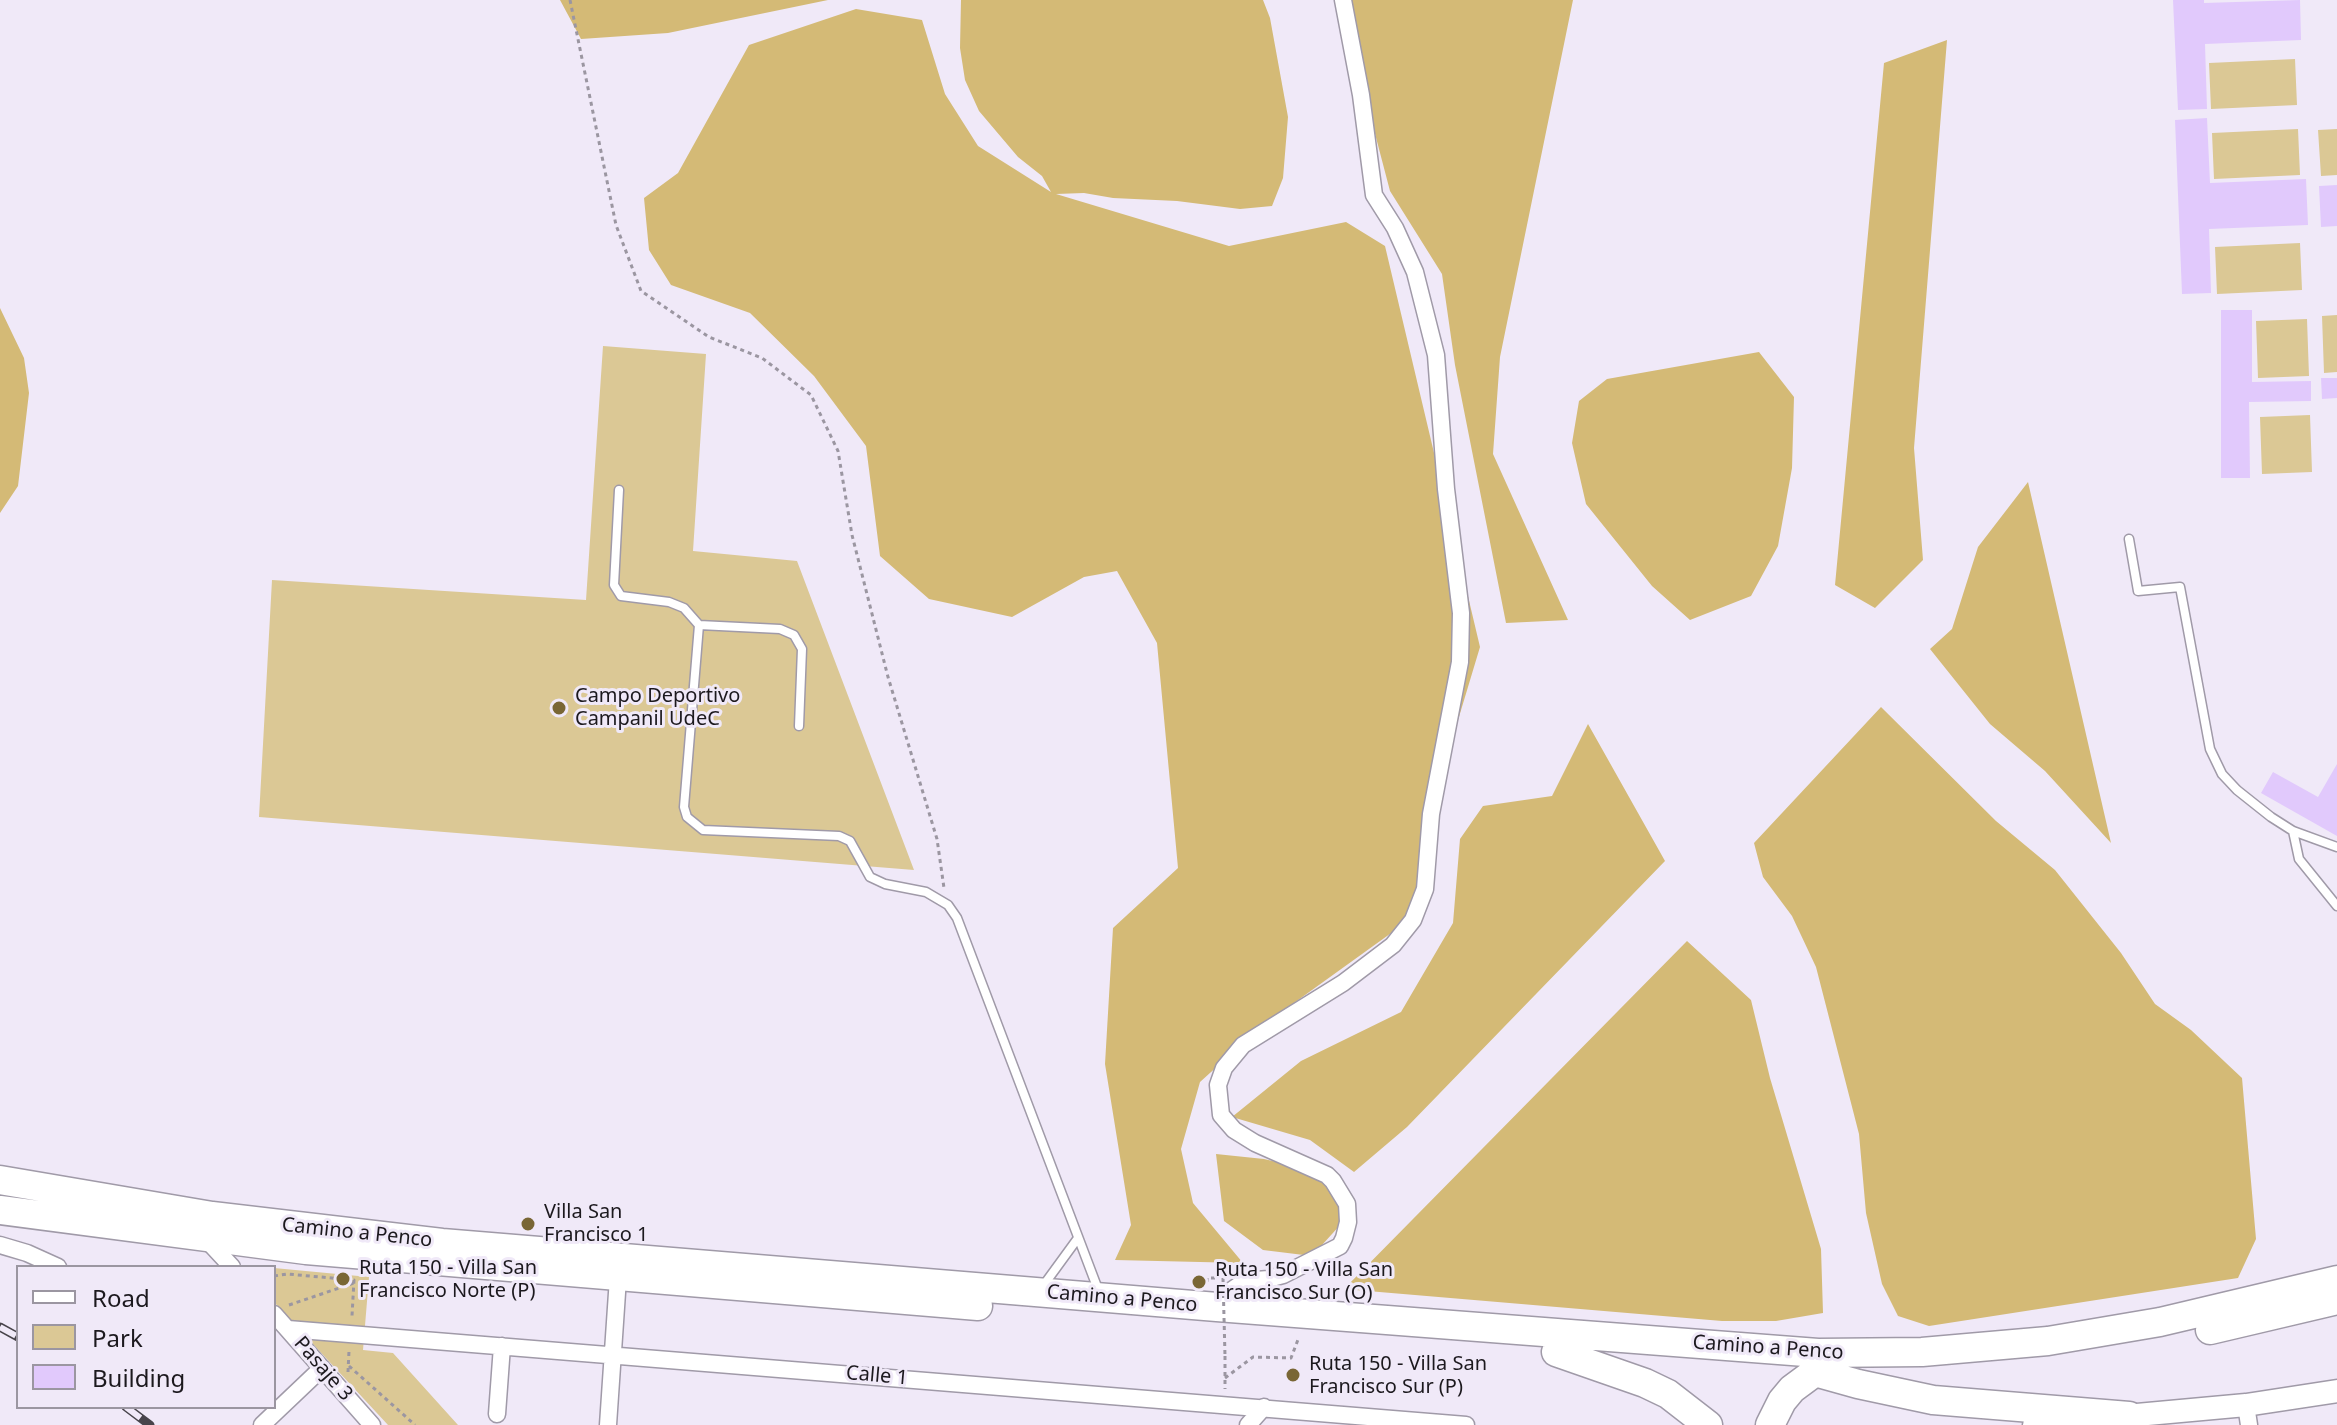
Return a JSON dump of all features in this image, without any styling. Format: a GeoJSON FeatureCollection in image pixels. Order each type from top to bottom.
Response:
{"type":"FeatureCollection","features":[{"type":"Feature","properties":{"kind":"highway","name":"Camino a Penco"},"geometry":{"type":"LineString","coordinates":[[0,1180],[212,1216],[365,1235],[1217,1307],[1796,1351],[1882,1353],[1995,1347],[2100,1333],[2198,1314],[2337,1280]]}},
{"type":"Feature","properties":{"kind":"highway","name":"Camino a Penco"},"geometry":{"type":"LineString","coordinates":[[0,1210],[206,1238],[618,1278],[1815,1372],[1920,1371],[2060,1357],[2198,1333],[2337,1300]]}},
{"type":"Feature","properties":{"kind":"highway"},"geometry":{"type":"LineString","coordinates":[[1556,1352],[1645,1383],[1678,1401],[1708,1425]]}},
{"type":"Feature","properties":{"kind":"highway"},"geometry":{"type":"LineString","coordinates":[[1770,1425],[1782,1401],[1815,1372],[1933,1400],[2139,1419]]}},
{"type":"Feature","properties":{"kind":"street"},"geometry":{"type":"LineString","coordinates":[[1217,1307],[1226,1294],[1245,1281],[1283,1275],[1340,1246],[1344,1238],[1348,1222],[1347,1204],[1333,1181],[1327,1175],[1255,1143],[1234,1130],[1221,1115],[1218,1085],[1224,1068],[1243,1045],[1343,983],[1393,945],[1413,920],[1425,889],[1431,814],[1460,662],[1461,613],[1446,489],[1436,355],[1415,272],[1395,228],[1374,195],[1361,95],[1343,0]]}},
{"type":"Feature","properties":{"kind":"street"},"geometry":{"type":"LineString","coordinates":[[206,1238],[230,1265]]}},
{"type":"Feature","properties":{"kind":"street"},"geometry":{"type":"LineString","coordinates":[[0,1245],[53,1265]]}},
{"type":"Feature","properties":{"kind":"street"},"geometry":{"type":"LineString","coordinates":[[608,1425],[618,1278]]}},
{"type":"Feature","properties":{"kind":"street","name":"Pasaje 3"},"geometry":{"type":"LineString","coordinates":[[278,1310],[288,1329],[372,1425]]}},
{"type":"Feature","properties":{"kind":"street","name":"Calle 1"},"geometry":{"type":"LineString","coordinates":[[288,1329],[1264,1407],[1397,1422],[1466,1425]]}},
{"type":"Feature","properties":{"kind":"street"},"geometry":{"type":"LineString","coordinates":[[497,1414],[502,1346]]}},
{"type":"Feature","properties":{"kind":"street"},"geometry":{"type":"LineString","coordinates":[[262,1425],[322,1368]]}},
{"type":"Feature","properties":{"kind":"street"},"geometry":{"type":"LineString","coordinates":[[2048,1424],[2248,1415],[2337,1391]]}},
{"type":"Feature","properties":{"kind":"street"},"geometry":{"type":"LineString","coordinates":[[1248,1425],[1264,1407]]}},
{"type":"Feature","properties":{"kind":"lane"},"geometry":{"type":"LineString","coordinates":[[619,490],[614,585],[621,596],[669,602],[684,608],[699,625],[780,629],[794,635],[802,649],[799,726]]}},
{"type":"Feature","properties":{"kind":"lane"},"geometry":{"type":"LineString","coordinates":[[2129,539],[2138,591],[2180,587],[2210,749],[2222,774],[2237,790],[2293,831],[2337,847]]}},
{"type":"Feature","properties":{"kind":"lane"},"geometry":{"type":"LineString","coordinates":[[699,625],[684,807],[690,821],[703,830],[839,836],[850,841],[870,877],[885,884],[926,892],[946,904],[957,918],[1100,1297]]}},
{"type":"Feature","properties":{"kind":"lane"},"geometry":{"type":"LineString","coordinates":[[2293,831],[2299,859],[2337,906]]}},
{"type":"Feature","properties":{"kind":"lane"},"geometry":{"type":"LineString","coordinates":[[1039,1292],[1078,1238]]}},
{"type":"Feature","properties":{"kind":"path"},"geometry":{"type":"LineString","coordinates":[[570,0],[616,225],[641,291],[709,337],[762,358],[811,395],[838,451],[852,535],[888,677],[934,827],[946,904]]}},
{"type":"Feature","properties":{"kind":"path"},"geometry":{"type":"LineString","coordinates":[[276,1276],[287,1274],[354,1282],[278,1310]]}},
{"type":"Feature","properties":{"kind":"path"},"geometry":{"type":"LineString","coordinates":[[1207,1278],[1223,1278],[1225,1378],[1253,1357],[1291,1358],[1301,1332]]}},
{"type":"Feature","properties":{"kind":"path"},"geometry":{"type":"LineString","coordinates":[[348,1365],[415,1425]]}},
{"type":"Feature","properties":{"kind":"path"},"geometry":{"type":"LineString","coordinates":[[405,1425],[407,1418]]}},
{"type":"Feature","properties":{"kind":"green space"},"geometry":{"type":"Polygon","coordinates":[[[2295,59],[2297,105],[2211,109],[2209,63],[2295,59]]]}},
{"type":"Feature","properties":{"kind":"green space"},"geometry":{"type":"Polygon","coordinates":[[[2298,129],[2300,175],[2214,179],[2212,133],[2298,129]]]}},
{"type":"Feature","properties":{"kind":"green space"},"geometry":{"type":"Polygon","coordinates":[[[2337,129],[2337,175],[2321,176],[2318,130],[2337,129]]]}},
{"type":"Feature","properties":{"kind":"green space"},"geometry":{"type":"Polygon","coordinates":[[[2300,243],[2302,290],[2217,294],[2215,247],[2300,243]]]}},
{"type":"Feature","properties":{"kind":"green space"},"geometry":{"type":"Polygon","coordinates":[[[2337,315],[2337,372],[2324,373],[2322,316],[2337,315]]]}},
{"type":"Feature","properties":{"kind":"green space"},"geometry":{"type":"Polygon","coordinates":[[[2307,319],[2309,376],[2258,378],[2256,321],[2307,319]]]}},
{"type":"Feature","properties":{"kind":"green space","name":"Campo Deportivo Campanil UdeC"},"geometry":{"type":"Polygon","coordinates":[[[603,346],[706,354],[693,551],[797,561],[914,870],[259,817],[272,580],[586,600],[603,346]]]}},
{"type":"Feature","properties":{"kind":"green space"},"geometry":{"type":"Polygon","coordinates":[[[2310,415],[2312,472],[2262,474],[2260,417],[2310,415]]]}},
{"type":"Feature","properties":{"kind":"green space"},"geometry":{"type":"Polygon","coordinates":[[[276,1268],[369,1277],[363,1350],[393,1353],[458,1425],[388,1425],[276,1304],[276,1268]]]}},
{"type":"Feature","properties":{"kind":"shaded area"},"geometry":{"type":"Polygon","coordinates":[[[560,0],[828,0],[668,33],[581,39],[560,0]]]}},
{"type":"Feature","properties":{"kind":"shaded area"},"geometry":{"type":"Polygon","coordinates":[[[961,0],[1263,0],[1270,18],[1288,117],[1283,178],[1272,206],[1240,209],[1084,193],[1056,194],[1229,246],[1346,222],[1385,246],[1480,647],[1437,790],[1419,913],[1262,1026],[1200,1082],[1181,1149],[1193,1203],[1243,1263],[1115,1260],[1131,1225],[1105,1064],[1113,928],[1178,868],[1157,643],[1117,571],[1084,577],[1012,617],[929,599],[880,556],[866,446],[814,376],[750,313],[671,285],[649,250],[644,198],[678,173],[749,45],[856,9],[922,20],[945,94],[978,146],[1051,192],[1042,176],[1018,157],[979,111],[965,80],[960,48],[961,0]]]}},
{"type":"Feature","properties":{"kind":"shaded area"},"geometry":{"type":"Polygon","coordinates":[[[1340,0],[1573,0],[1500,357],[1493,454],[1568,620],[1506,623],[1455,365],[1442,274],[1390,191],[1340,0]]]}},
{"type":"Feature","properties":{"kind":"shaded area"},"geometry":{"type":"Polygon","coordinates":[[[1947,40],[1914,448],[1923,560],[1875,608],[1835,585],[1884,63],[1947,40]]]}},
{"type":"Feature","properties":{"kind":"shaded area"},"geometry":{"type":"Polygon","coordinates":[[[0,308],[24,358],[29,393],[18,486],[0,513],[0,308]]]}},
{"type":"Feature","properties":{"kind":"shaded area"},"geometry":{"type":"Polygon","coordinates":[[[1759,352],[1794,397],[1792,468],[1778,546],[1751,596],[1690,620],[1652,586],[1586,504],[1572,443],[1579,401],[1607,379],[1759,352]]]}},
{"type":"Feature","properties":{"kind":"shaded area"},"geometry":{"type":"Polygon","coordinates":[[[2028,482],[2111,843],[2045,771],[1990,724],[1930,649],[1952,629],[1978,547],[2028,482]]]}},
{"type":"Feature","properties":{"kind":"shaded area"},"geometry":{"type":"Polygon","coordinates":[[[1881,707],[1996,821],[2055,870],[2121,953],[2155,1004],[2191,1030],[2242,1078],[2256,1239],[2238,1278],[1929,1326],[1898,1316],[1882,1284],[1866,1213],[1859,1134],[1816,967],[1792,916],[1763,877],[1754,843],[1881,707]]]}},
{"type":"Feature","properties":{"kind":"shaded area"},"geometry":{"type":"Polygon","coordinates":[[[1588,724],[1665,861],[1407,1127],[1354,1172],[1310,1140],[1232,1117],[1301,1061],[1401,1012],[1453,923],[1460,839],[1483,806],[1552,796],[1588,724]]]}},
{"type":"Feature","properties":{"kind":"shaded area"},"geometry":{"type":"Polygon","coordinates":[[[1687,941],[1751,1000],[1770,1078],[1821,1249],[1823,1313],[1776,1321],[1722,1321],[1344,1289],[1687,941]]]}},
{"type":"Feature","properties":{"kind":"shaded area"},"geometry":{"type":"Polygon","coordinates":[[[1216,1154],[1264,1159],[1315,1171],[1352,1212],[1312,1256],[1263,1250],[1224,1221],[1216,1154]]]}},
{"type":"Feature","properties":{"kind":"building"},"geometry":{"type":"Polygon","coordinates":[[[2173,0],[2204,0],[2204,3],[2300,0],[2301,40],[2205,44],[2207,109],[2178,110],[2173,0]]]}},
{"type":"Feature","properties":{"kind":"building"},"geometry":{"type":"Polygon","coordinates":[[[2207,118],[2210,183],[2306,179],[2308,225],[2209,229],[2211,293],[2182,294],[2175,120],[2207,118]]]}},
{"type":"Feature","properties":{"kind":"building"},"geometry":{"type":"Polygon","coordinates":[[[2337,185],[2337,226],[2321,227],[2319,186],[2337,185]]]}},
{"type":"Feature","properties":{"kind":"building"},"geometry":{"type":"Polygon","coordinates":[[[2221,310],[2252,310],[2252,382],[2311,381],[2311,401],[2249,402],[2250,478],[2221,478],[2221,310]]]}},
{"type":"Feature","properties":{"kind":"building"},"geometry":{"type":"Polygon","coordinates":[[[2321,378],[2337,378],[2337,398],[2322,399],[2321,378]]]}},
{"type":"Feature","properties":{"kind":"building"},"geometry":{"type":"Polygon","coordinates":[[[2337,764],[2337,836],[2261,793],[2273,772],[2318,797],[2337,764]]]}},
{"type":"Feature","properties":{"kind":"railway"},"geometry":{"type":"LineString","coordinates":[[0,1327],[16,1336]]}},
{"type":"Feature","properties":{"kind":"railway"},"geometry":{"type":"LineString","coordinates":[[129,1409],[150,1425]]}},
{"type":"Feature","properties":{"kind":"place","name":"Campo Deportivo Campanil UdeC"},"geometry":{"type":"Point","coordinates":[559,708]}},
{"type":"Feature","properties":{"kind":"place","name":"Villa San Francisco 1"},"geometry":{"type":"Point","coordinates":[528,1224]}},
{"type":"Feature","properties":{"kind":"place","name":"Ruta 150 - Villa San Francisco Norte (P)"},"geometry":{"type":"Point","coordinates":[343,1279]}},
{"type":"Feature","properties":{"kind":"place","name":"Ruta 150 - Villa San Francisco Sur (O)"},"geometry":{"type":"Point","coordinates":[1199,1282]}},
{"type":"Feature","properties":{"kind":"place","name":"Ruta 150 - Villa San Francisco Sur (P)"},"geometry":{"type":"Point","coordinates":[1293,1375]}}]}
